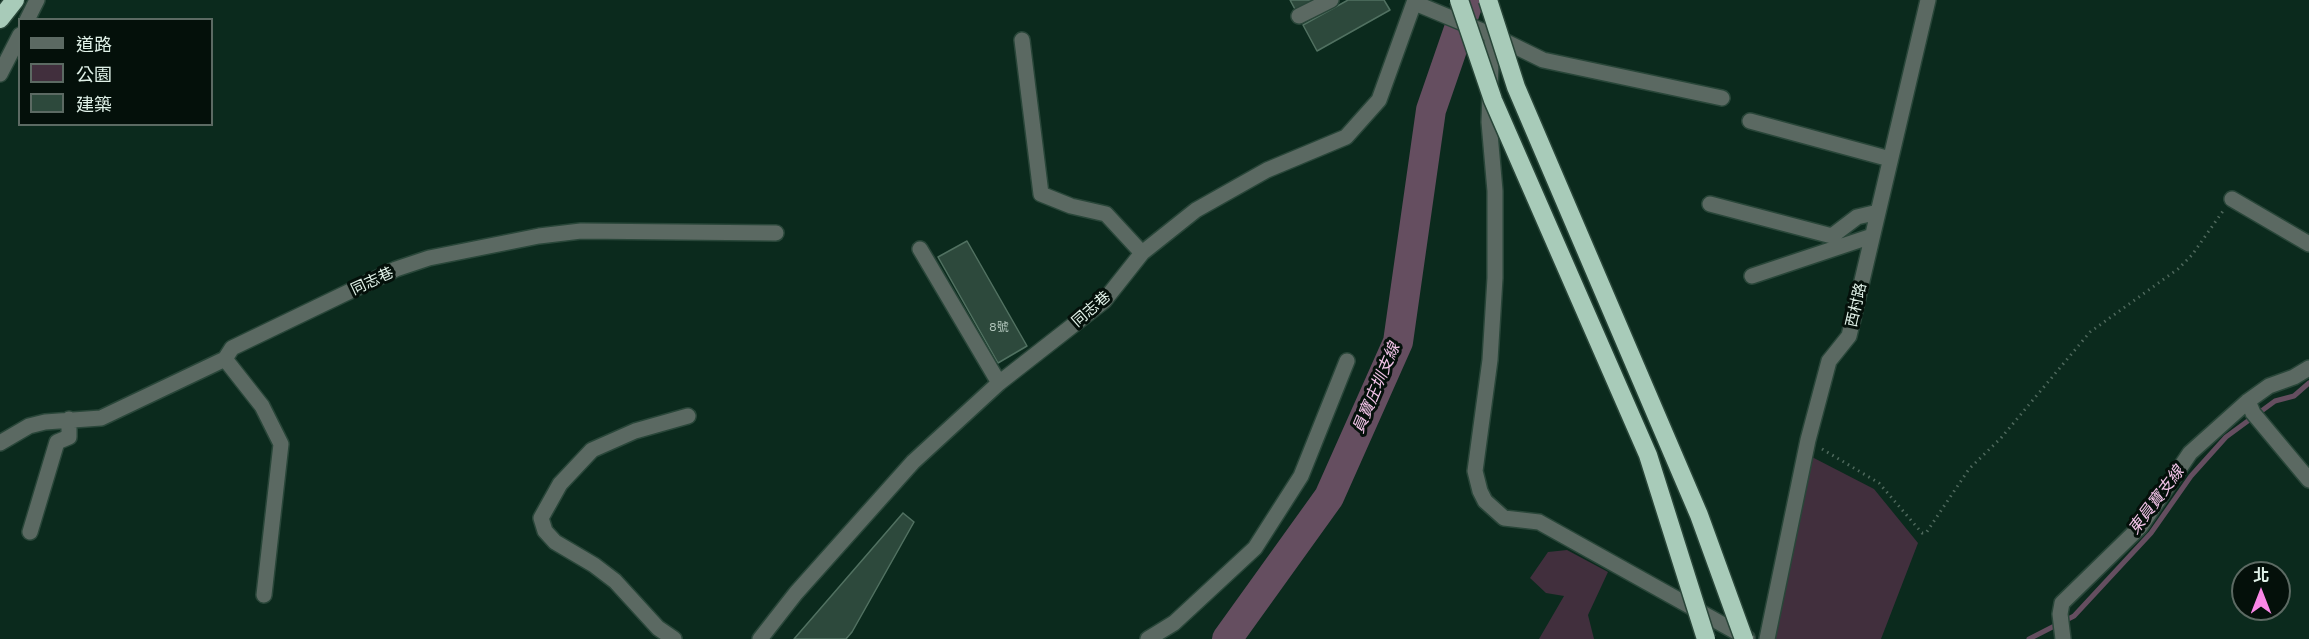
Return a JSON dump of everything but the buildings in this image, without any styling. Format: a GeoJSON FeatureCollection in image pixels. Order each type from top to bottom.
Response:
{"type":"FeatureCollection","features":[{"type":"Feature","properties":{"kind":"highway"},"geometry":{"type":"LineString","coordinates":[[0,20],[15,0]]}},
{"type":"Feature","properties":{"kind":"highway"},"geometry":{"type":"LineString","coordinates":[[1459,0],[1493,100],[1648,455],[1706,639]]}},
{"type":"Feature","properties":{"kind":"highway"},"geometry":{"type":"LineString","coordinates":[[1488,0],[1516,87],[1699,515],[1744,639]]}},
{"type":"Feature","properties":{"kind":"street"},"geometry":{"type":"LineString","coordinates":[[28,18],[38,0]]}},
{"type":"Feature","properties":{"kind":"street"},"geometry":{"type":"LineString","coordinates":[[1299,16],[1331,0]]}},
{"type":"Feature","properties":{"kind":"street","name":"西村路"},"geometry":{"type":"LineString","coordinates":[[1767,639],[1808,440],[1829,361],[1849,336],[1928,0]]}},
{"type":"Feature","properties":{"kind":"street"},"geometry":{"type":"LineString","coordinates":[[1415,1],[1543,60],[1722,98]]}},
{"type":"Feature","properties":{"kind":"street","name":"同志巷"},"geometry":{"type":"LineString","coordinates":[[760,639],[796,593],[912,462],[999,383],[1104,301],[1143,253],[1196,210],[1267,170],[1346,137],[1379,100],[1415,1]]}},
{"type":"Feature","properties":{"kind":"street"},"geometry":{"type":"LineString","coordinates":[[1492,35],[1489,122],[1495,191],[1495,278],[1490,360],[1475,471],[1478,485],[1485,501],[1504,518],[1539,522],[1749,639]]}},
{"type":"Feature","properties":{"kind":"street"},"geometry":{"type":"LineString","coordinates":[[0,74],[18,39]]}},
{"type":"Feature","properties":{"kind":"street"},"geometry":{"type":"LineString","coordinates":[[1022,40],[1041,194],[1071,206],[1106,214],[1143,253]]}},
{"type":"Feature","properties":{"kind":"street"},"geometry":{"type":"LineString","coordinates":[[1750,121],[1890,159]]}},
{"type":"Feature","properties":{"kind":"street"},"geometry":{"type":"LineString","coordinates":[[2232,199],[2309,244]]}},
{"type":"Feature","properties":{"kind":"street"},"geometry":{"type":"LineString","coordinates":[[1710,204],[1832,236],[1857,217],[1878,212]]}},
{"type":"Feature","properties":{"kind":"street","name":"同志巷"},"geometry":{"type":"LineString","coordinates":[[0,443],[29,426],[69,419],[101,418],[225,359],[232,348],[396,269],[429,258],[539,236],[581,231],[776,233]]}},
{"type":"Feature","properties":{"kind":"street"},"geometry":{"type":"LineString","coordinates":[[1752,276],[1872,236]]}},
{"type":"Feature","properties":{"kind":"street"},"geometry":{"type":"LineString","coordinates":[[920,249],[999,383]]}},
{"type":"Feature","properties":{"kind":"street"},"geometry":{"type":"LineString","coordinates":[[225,359],[262,406],[281,444],[264,595]]}},
{"type":"Feature","properties":{"kind":"street"},"geometry":{"type":"LineString","coordinates":[[1148,639],[1174,623],[1256,548],[1301,476],[1347,361]]}},
{"type":"Feature","properties":{"kind":"street"},"geometry":{"type":"LineString","coordinates":[[2063,635],[2060,614],[2062,603],[2140,527],[2190,453],[2248,401],[2269,386],[2294,377],[2309,368]]}},
{"type":"Feature","properties":{"kind":"street"},"geometry":{"type":"LineString","coordinates":[[2248,401],[2253,412],[2309,480]]}},
{"type":"Feature","properties":{"kind":"street"},"geometry":{"type":"LineString","coordinates":[[674,639],[658,628],[615,581],[594,565],[555,542],[545,531],[542,518],[560,484],[592,450],[635,431],[688,416]]}},
{"type":"Feature","properties":{"kind":"street"},"geometry":{"type":"LineString","coordinates":[[30,532],[57,442],[69,437],[69,419]]}},
{"type":"Feature","properties":{"kind":"path"},"geometry":{"type":"LineString","coordinates":[[1808,440],[1879,483],[1922,533],[1926,533],[1969,469],[2001,438],[2090,332],[2178,269],[2192,255],[2232,199]]}},
{"type":"Feature","properties":{"kind":"green space"},"geometry":{"type":"Polygon","coordinates":[[[1810,456],[1874,489],[1918,543],[1881,639],[1764,639],[1810,456]]]}},
{"type":"Feature","properties":{"kind":"green space"},"geometry":{"type":"Polygon","coordinates":[[[1567,550],[1608,572],[1588,615],[1594,639],[1539,639],[1564,596],[1546,593],[1530,578],[1548,552],[1567,550]]]}},
{"type":"Feature","properties":{"kind":"waterway","name":"員寶庄圳支線"},"geometry":{"type":"LineString","coordinates":[[1227,639],[1329,497],[1398,342],[1431,110],[1469,0]]}},
{"type":"Feature","properties":{"kind":"waterway","name":"東員寶支線"},"geometry":{"type":"LineString","coordinates":[[2029,639],[2074,616],[2151,533],[2191,476],[2226,437],[2275,401],[2294,396],[2309,383]]}}]}
